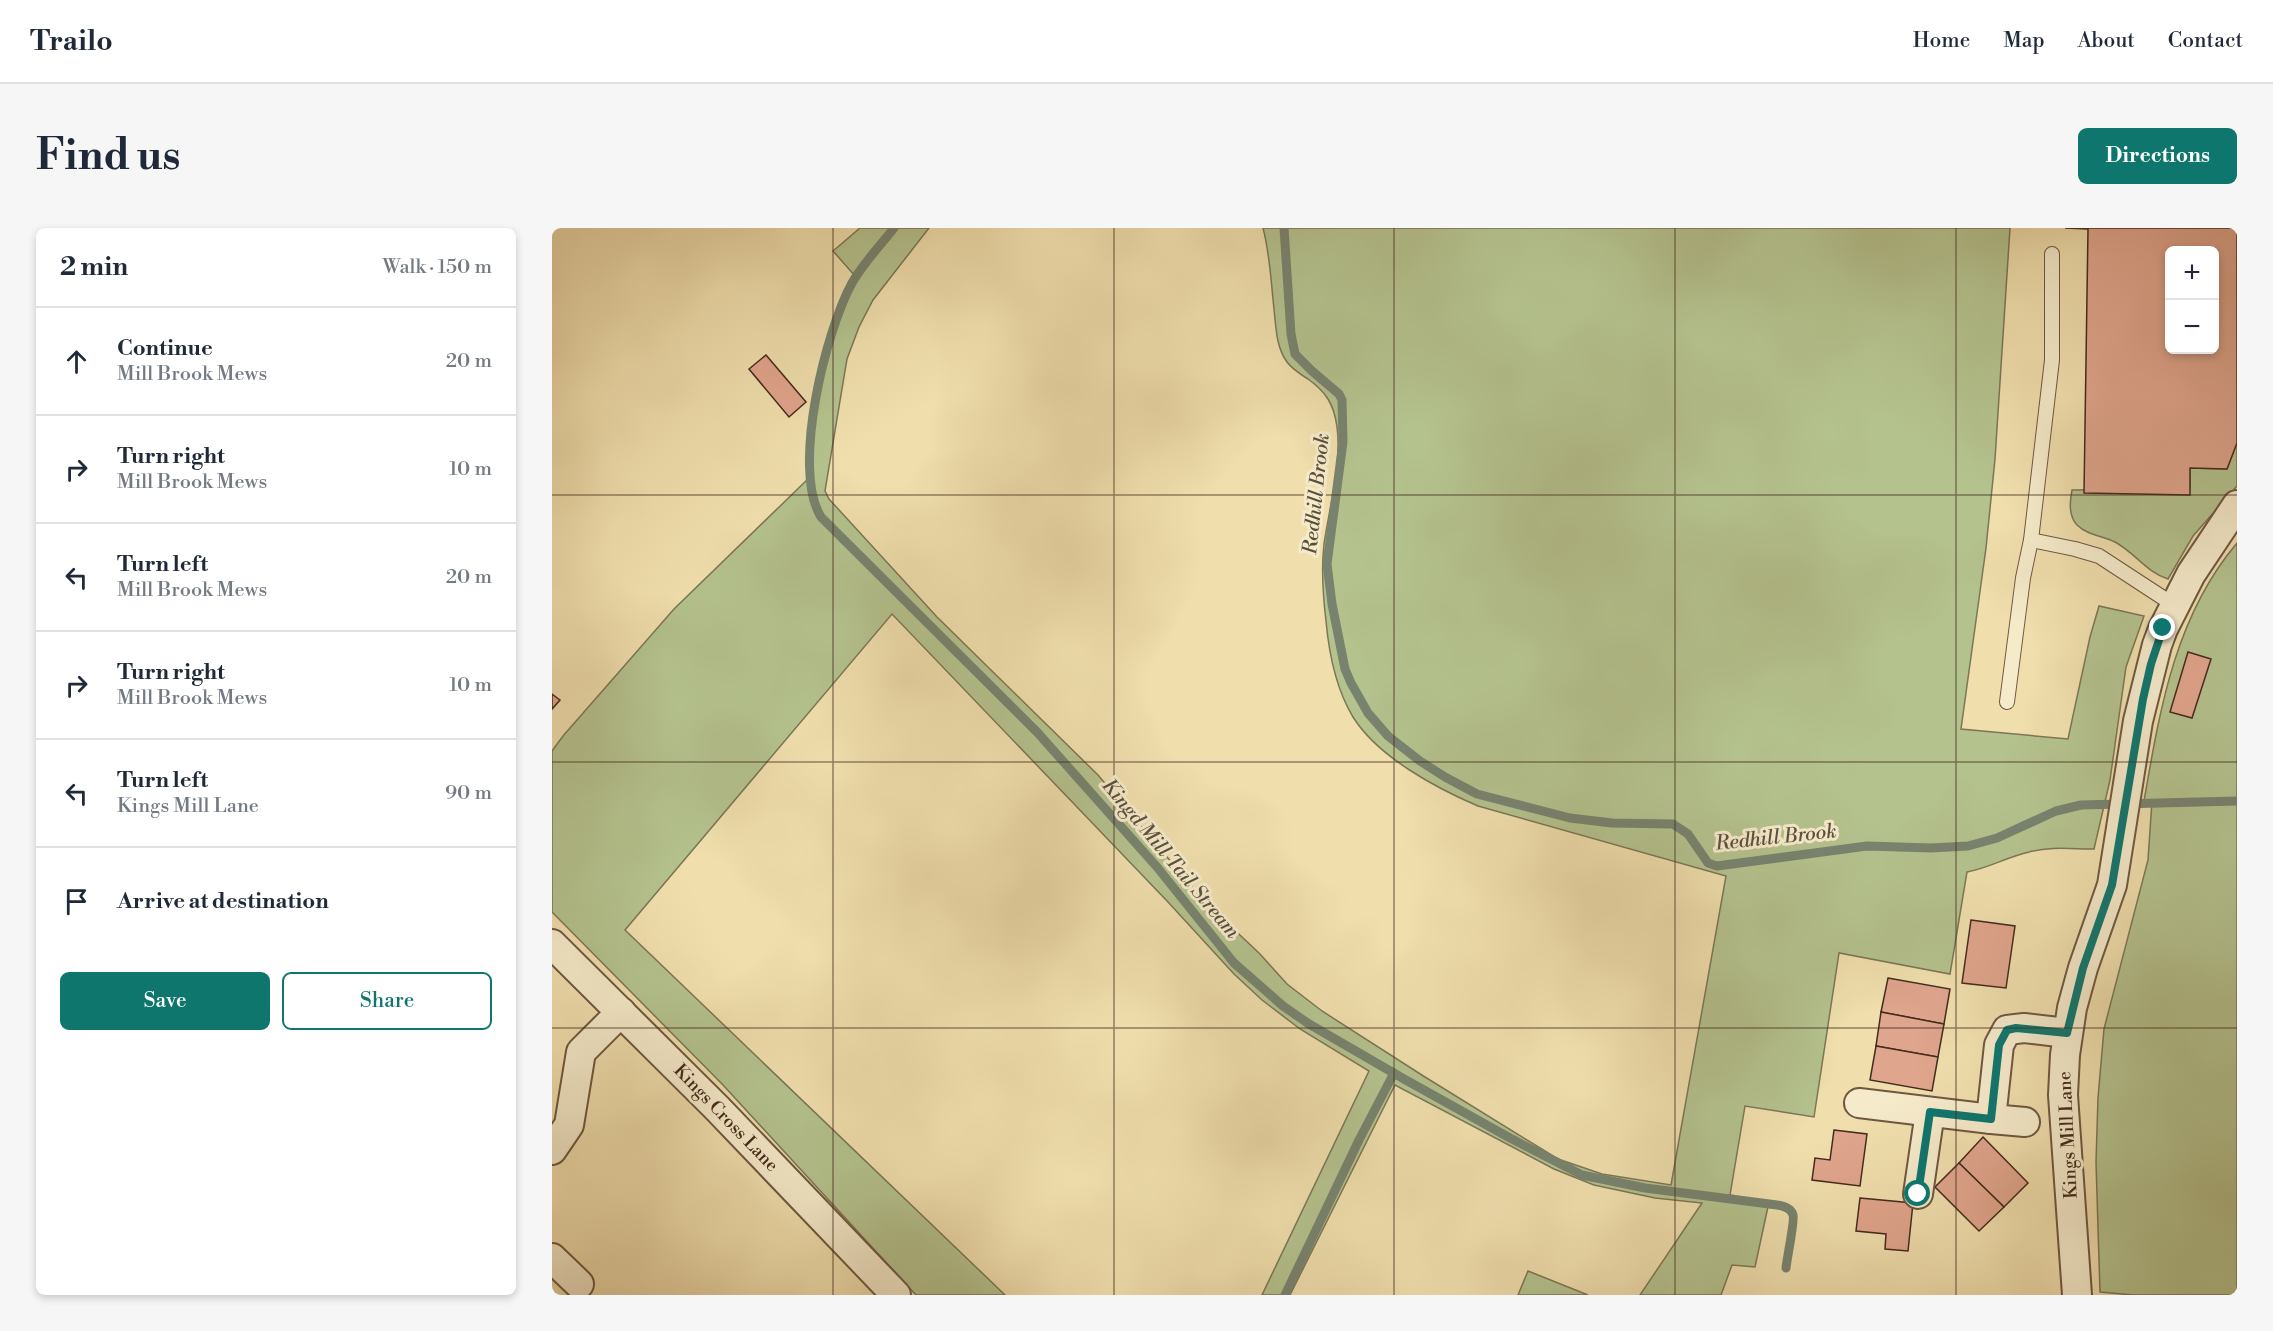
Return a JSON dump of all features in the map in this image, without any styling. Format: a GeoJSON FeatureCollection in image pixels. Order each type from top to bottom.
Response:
{"type":"FeatureCollection","features":[{"type":"Feature","properties":{"kind":"street","name":"Kings Mill Lane"},"geometry":{"type":"LineString","coordinates":[[2078,1295],[2063,1095],[2067,1033],[2081,976],[2112,885],[2138,722],[2151,664],[2163,628],[2174,605],[2196,566],[2237,505]]}},
{"type":"Feature","properties":{"kind":"street","name":"Kings Cross Lane"},"geometry":{"type":"LineString","coordinates":[[552,944],[717,1108],[896,1295]]}},
{"type":"Feature","properties":{"kind":"street"},"geometry":{"type":"LineString","coordinates":[[552,1149],[569,1125],[581,1052],[621,1012]]}},
{"type":"Feature","properties":{"kind":"street"},"geometry":{"type":"LineString","coordinates":[[1991,1119],[1999,1045],[2007,1030],[2016,1028],[2067,1033]]}},
{"type":"Feature","properties":{"kind":"street"},"geometry":{"type":"LineString","coordinates":[[1859,1103],[2025,1122]]}},
{"type":"Feature","properties":{"kind":"street"},"geometry":{"type":"LineString","coordinates":[[1918,1194],[1930,1112]]}},
{"type":"Feature","properties":{"kind":"street"},"geometry":{"type":"LineString","coordinates":[[552,1257],[579,1284]]}},
{"type":"Feature","properties":{"kind":"lane"},"geometry":{"type":"LineString","coordinates":[[2007,702],[2023,578],[2031,540],[2052,360],[2052,254]]}},
{"type":"Feature","properties":{"kind":"lane"},"geometry":{"type":"LineString","coordinates":[[2031,540],[2099,556],[2174,605]]}},
{"type":"Feature","properties":{"kind":"green space"},"geometry":{"type":"Polygon","coordinates":[[[860,228],[929,228],[873,300],[859,327],[847,359],[825,491],[829,499],[937,617],[1098,775],[1205,902],[1260,954],[1287,984],[1322,1011],[1558,1159],[1602,1174],[1671,1185],[1726,876],[1478,806],[1444,790],[1392,758],[1364,732],[1353,717],[1334,671],[1323,593],[1324,544],[1338,455],[1336,419],[1324,394],[1291,367],[1283,356],[1276,330],[1269,258],[1263,228],[2010,228],[1995,459],[1986,548],[1961,729],[2068,739],[2099,606],[2144,616],[2126,667],[2110,780],[2094,849],[2037,850],[1967,872],[1950,974],[1839,953],[1814,1117],[1745,1106],[1730,1195],[1769,1202],[1755,1267],[1732,1265],[1721,1295],[1640,1295],[1702,1203],[1655,1198],[1594,1185],[1554,1169],[1395,1085],[1290,1295],[1262,1295],[1369,1071],[1300,1029],[1262,1000],[1234,974],[892,614],[625,930],[1005,1295],[916,1295],[723,1085],[552,912],[552,751],[674,609],[809,478],[808,462],[818,391],[828,344],[835,321],[856,277],[833,251],[860,228]]]}},
{"type":"Feature","properties":{"kind":"green space"},"geometry":{"type":"Polygon","coordinates":[[[2237,443],[2237,486],[2193,536],[2168,579],[2153,572],[2115,542],[2081,528],[2072,517],[2070,503],[2072,490],[2190,489],[2190,468],[2227,469],[2237,443]]]}},
{"type":"Feature","properties":{"kind":"green space"},"geometry":{"type":"Polygon","coordinates":[[[2237,543],[2237,1295],[2133,1295],[2100,1292],[2096,1162],[2098,1098],[2104,1029],[2148,860],[2152,801],[2144,801],[2150,766],[2164,698],[2185,632],[2216,571],[2237,543]]]}},
{"type":"Feature","properties":{"kind":"green space"},"geometry":{"type":"Polygon","coordinates":[[[1528,1271],[1588,1295],[1518,1295],[1528,1271]]]}},
{"type":"Feature","properties":{"kind":"building"},"geometry":{"type":"Polygon","coordinates":[[[2065,228],[2237,228],[2237,443],[2227,469],[2190,468],[2190,495],[2084,493],[2088,229],[2065,228]]]}},
{"type":"Feature","properties":{"kind":"building"},"geometry":{"type":"Polygon","coordinates":[[[766,355],[806,402],[789,417],[749,369],[766,355]]]}},
{"type":"Feature","properties":{"kind":"building"},"geometry":{"type":"Polygon","coordinates":[[[2188,652],[2211,659],[2192,718],[2170,712],[2188,652]]]}},
{"type":"Feature","properties":{"kind":"building"},"geometry":{"type":"Polygon","coordinates":[[[552,694],[560,700],[552,709],[552,694]]]}},
{"type":"Feature","properties":{"kind":"building"},"geometry":{"type":"Polygon","coordinates":[[[1971,920],[2015,926],[2006,988],[1962,983],[1971,920]]]}},
{"type":"Feature","properties":{"kind":"building"},"geometry":{"type":"Polygon","coordinates":[[[1888,978],[1950,989],[1944,1024],[1881,1012],[1888,978]]]}},
{"type":"Feature","properties":{"kind":"building"},"geometry":{"type":"Polygon","coordinates":[[[1881,1012],[1944,1024],[1938,1057],[1876,1046],[1881,1012]]]}},
{"type":"Feature","properties":{"kind":"building"},"geometry":{"type":"Polygon","coordinates":[[[1876,1046],[1938,1057],[1932,1091],[1870,1080],[1876,1046]]]}},
{"type":"Feature","properties":{"kind":"building"},"geometry":{"type":"Polygon","coordinates":[[[1834,1130],[1867,1134],[1860,1186],[1812,1180],[1815,1158],[1830,1160],[1834,1130]]]}},
{"type":"Feature","properties":{"kind":"building"},"geometry":{"type":"Polygon","coordinates":[[[1983,1137],[2028,1183],[2004,1207],[1959,1163],[1983,1137]]]}},
{"type":"Feature","properties":{"kind":"building"},"geometry":{"type":"Polygon","coordinates":[[[1959,1163],[2004,1207],[1979,1231],[1935,1187],[1959,1163]]]}},
{"type":"Feature","properties":{"kind":"building"},"geometry":{"type":"Polygon","coordinates":[[[1860,1198],[1913,1203],[1908,1251],[1885,1249],[1886,1234],[1856,1231],[1860,1198]]]}},
{"type":"Feature","properties":{"kind":"waterway","name":"Kingd Mill Tail Stream"},"geometry":{"type":"LineString","coordinates":[[894,228],[852,283],[832,333],[823,365],[811,434],[810,467],[813,495],[821,517],[1037,732],[1157,867],[1234,963],[1283,1006],[1309,1024],[1404,1079],[1582,1175],[1645,1188],[1787,1208],[1791,1211],[1793,1218],[1786,1268]]}},
{"type":"Feature","properties":{"kind":"waterway","name":"Redhill Brook"},"geometry":{"type":"LineString","coordinates":[[1284,228],[1291,334],[1295,354],[1339,394],[1342,400],[1343,442],[1327,564],[1332,604],[1345,669],[1368,713],[1388,736],[1445,777],[1477,794],[1570,818],[1612,823],[1673,824],[1688,834],[1708,863],[1717,866],[1867,846],[1931,848],[1968,846],[1997,838],[2056,811],[2081,805],[2237,801]]}},
{"type":"Feature","properties":{"kind":"waterway"},"geometry":{"type":"LineString","coordinates":[[1285,1295],[1359,1140],[1394,1073]]}},
{"type":"Feature","properties":{"kind":"route"},"geometry":{"type":"LineString","coordinates":[[1918,1194],[1930,1112],[1991,1119],[1999,1045],[2007,1030],[2016,1028],[2067,1033],[2083,968],[2112,885],[2138,722],[2151,664],[2163,628]]}}]}
